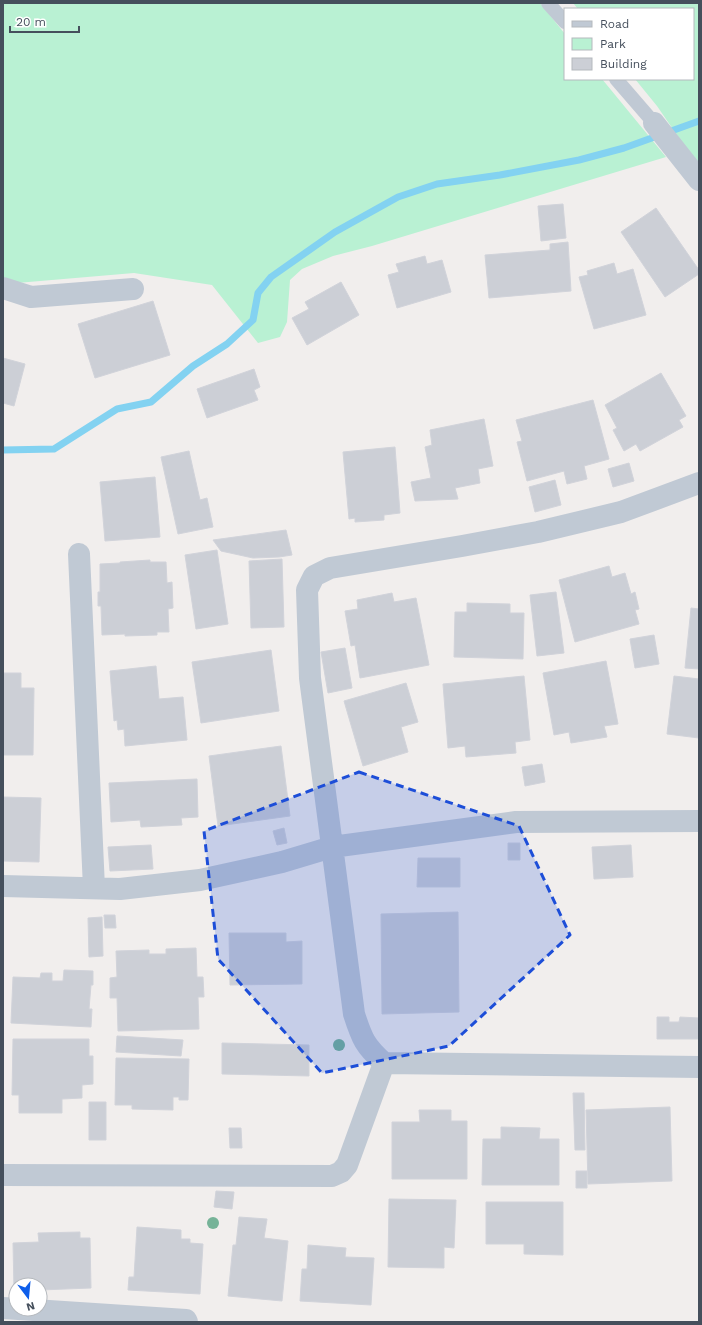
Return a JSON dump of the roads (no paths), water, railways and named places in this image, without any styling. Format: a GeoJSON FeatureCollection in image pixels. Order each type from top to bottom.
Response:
{"type":"FeatureCollection","features":[{"type":"Feature","properties":{"kind":"street"},"geometry":{"type":"LineString","coordinates":[[654,122],[699,180]]}},
{"type":"Feature","properties":{"kind":"street"},"geometry":{"type":"LineString","coordinates":[[3,288],[30,297],[133,289]]}},
{"type":"Feature","properties":{"kind":"street"},"geometry":{"type":"LineString","coordinates":[[699,483],[621,512],[523,535],[330,568],[314,576],[307,590],[310,678],[354,1014],[362,1038],[372,1052],[384,1063],[699,1067]]}},
{"type":"Feature","properties":{"kind":"street"},"geometry":{"type":"LineString","coordinates":[[79,554],[94,888]]}},
{"type":"Feature","properties":{"kind":"street"},"geometry":{"type":"LineString","coordinates":[[3,886],[120,889],[200,880],[282,862],[332,847],[516,822],[699,822]]}},
{"type":"Feature","properties":{"kind":"street"},"geometry":{"type":"LineString","coordinates":[[3,1175],[332,1176],[341,1172],[347,1165],[384,1063]]}},
{"type":"Feature","properties":{"kind":"street"},"geometry":{"type":"LineString","coordinates":[[3,1308],[186,1320],[187,1322]]}},
{"type":"Feature","properties":{"kind":"lane"},"geometry":{"type":"LineString","coordinates":[[548,3],[564,21]]}},
{"type":"Feature","properties":{"kind":"lane"},"geometry":{"type":"LineString","coordinates":[[617,80],[654,122]]}},
{"type":"Feature","properties":{"kind":"waterway"},"geometry":{"type":"LineString","coordinates":[[3,450],[54,449],[117,409],[151,402],[193,366],[227,344],[253,320],[258,293],[271,277],[335,232],[398,197],[437,184],[500,175],[579,160],[624,148],[699,121]]}}]}
